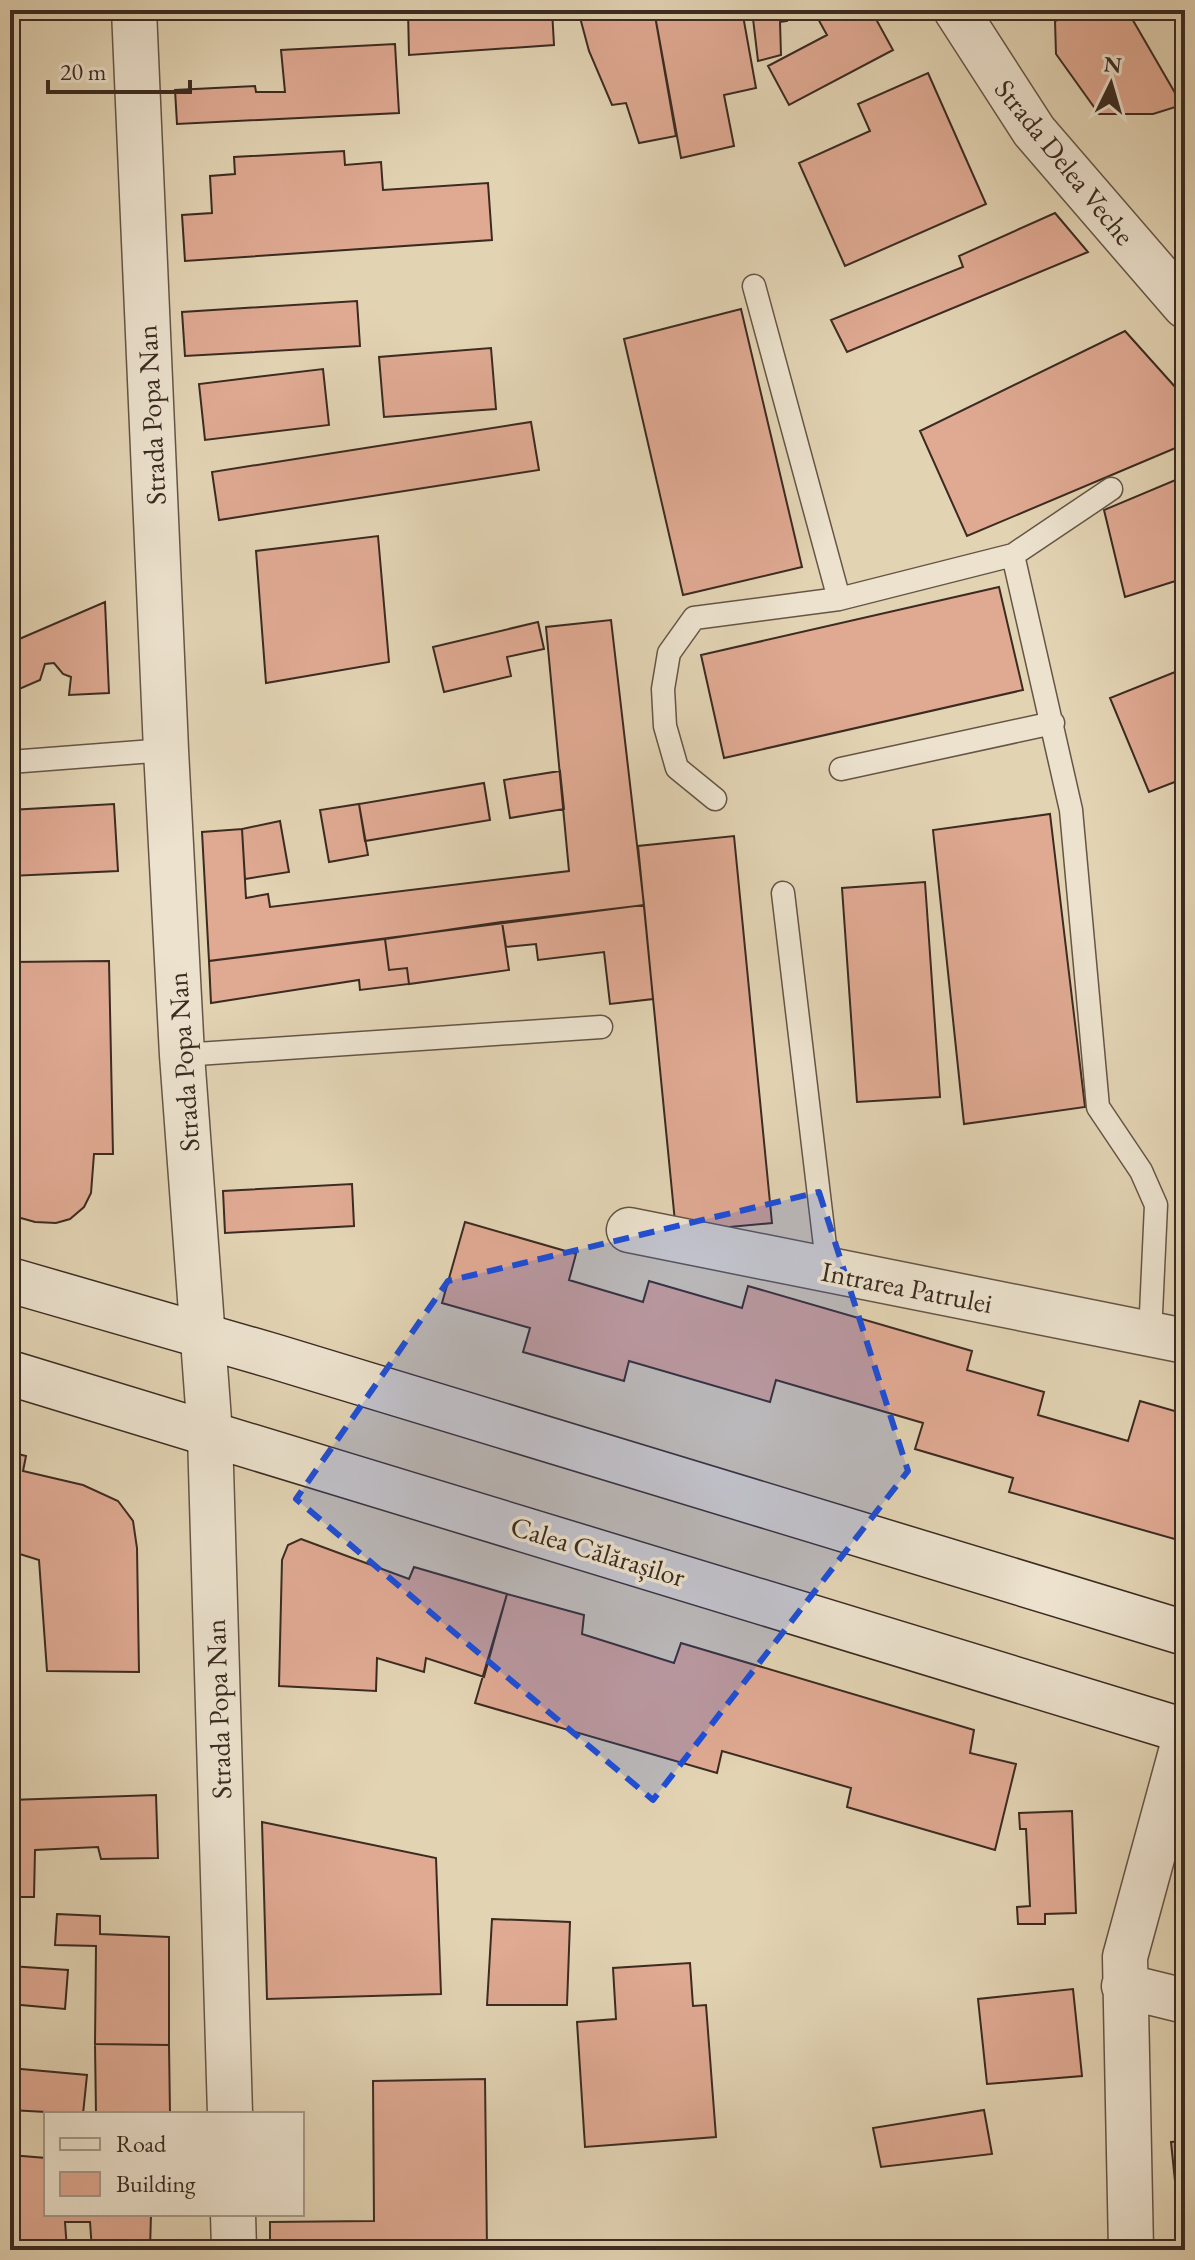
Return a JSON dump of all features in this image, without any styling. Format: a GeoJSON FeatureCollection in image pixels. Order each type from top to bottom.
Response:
{"type":"FeatureCollection","features":[{"type":"Feature","properties":{"kind":"street","name":"Strada Popa Nan"},"geometry":{"type":"LineString","coordinates":[[134,10],[182,1055],[210,1434],[230,2112]]}},
{"type":"Feature","properties":{"kind":"street","name":"Strada Delea Veche"},"geometry":{"type":"LineString","coordinates":[[956,10],[1034,131],[1185,306]]}},
{"type":"Feature","properties":{"kind":"street","name":"Intrarea Patrulei"},"geometry":{"type":"LineString","coordinates":[[629,1230],[1168,1338]]}},
{"type":"Feature","properties":{"kind":"street"},"geometry":{"type":"LineString","coordinates":[[10,1280],[204,1335],[1185,1633]]}},
{"type":"Feature","properties":{"kind":"street","name":"Calea Călărașilor"},"geometry":{"type":"LineString","coordinates":[[10,1373],[1185,1734]]}},
{"type":"Feature","properties":{"kind":"street"},"geometry":{"type":"LineString","coordinates":[[1131,2250],[1125,1957],[1185,1734]]}},
{"type":"Feature","properties":{"kind":"street"},"geometry":{"type":"LineString","coordinates":[[1124,1986],[1185,2001]]}},
{"type":"Feature","properties":{"kind":"street"},"geometry":{"type":"LineString","coordinates":[[233,2216],[234,2250]]}},
{"type":"Feature","properties":{"kind":"lane"},"geometry":{"type":"LineString","coordinates":[[754,286],[839,599]]}},
{"type":"Feature","properties":{"kind":"lane"},"geometry":{"type":"LineString","coordinates":[[715,799],[677,768],[665,726],[663,689],[669,653],[694,618],[839,599],[1013,555],[1111,489]]}},
{"type":"Feature","properties":{"kind":"lane"},"geometry":{"type":"LineString","coordinates":[[1013,555],[1071,810],[1098,1107],[1141,1171],[1156,1205],[1168,1338]]}},
{"type":"Feature","properties":{"kind":"lane"},"geometry":{"type":"LineString","coordinates":[[841,769],[1053,723]]}},
{"type":"Feature","properties":{"kind":"lane"},"geometry":{"type":"LineString","coordinates":[[10,762],[166,750]]}},
{"type":"Feature","properties":{"kind":"lane"},"geometry":{"type":"LineString","coordinates":[[783,893],[828,1271]]}},
{"type":"Feature","properties":{"kind":"lane"},"geometry":{"type":"LineString","coordinates":[[182,1055],[601,1027]]}},
{"type":"Feature","properties":{"kind":"highlighted area"},"geometry":{"type":"Polygon","coordinates":[[[819,1192],[908,1471],[653,1800],[296,1499],[448,1281],[819,1192]]]}},
{"type":"Feature","properties":{"kind":"building"},"geometry":{"type":"Polygon","coordinates":[[[408,10],[552,10],[554,45],[409,55],[408,10]]]}},
{"type":"Feature","properties":{"kind":"building"},"geometry":{"type":"Polygon","coordinates":[[[578,10],[654,10],[676,136],[639,143],[626,103],[612,105],[589,51],[578,10]]]}},
{"type":"Feature","properties":{"kind":"building"},"geometry":{"type":"Polygon","coordinates":[[[654,10],[742,10],[756,88],[724,95],[734,146],[681,158],[654,10]]]}},
{"type":"Feature","properties":{"kind":"building"},"geometry":{"type":"Polygon","coordinates":[[[752,10],[786,10],[787,21],[780,22],[781,55],[758,61],[752,10]]]}},
{"type":"Feature","properties":{"kind":"building"},"geometry":{"type":"Polygon","coordinates":[[[830,10],[871,10],[893,50],[789,105],[768,66],[827,35],[817,17],[830,10]]]}},
{"type":"Feature","properties":{"kind":"building"},"geometry":{"type":"Polygon","coordinates":[[[1083,10],[1127,10],[1182,105],[1153,114],[1099,114],[1056,54],[1055,21],[1083,10]]]}},
{"type":"Feature","properties":{"kind":"building"},"geometry":{"type":"Polygon","coordinates":[[[1177,10],[1185,10],[1185,35],[1177,10]]]}},
{"type":"Feature","properties":{"kind":"building"},"geometry":{"type":"Polygon","coordinates":[[[395,44],[399,113],[177,124],[175,90],[255,86],[256,92],[285,92],[281,50],[395,44]]]}},
{"type":"Feature","properties":{"kind":"building"},"geometry":{"type":"Polygon","coordinates":[[[928,73],[986,204],[845,266],[799,163],[870,131],[858,104],[928,73]]]}},
{"type":"Feature","properties":{"kind":"building"},"geometry":{"type":"Polygon","coordinates":[[[344,151],[345,165],[381,162],[383,190],[488,183],[492,240],[185,261],[182,215],[212,213],[210,176],[235,174],[234,157],[344,151]]]}},
{"type":"Feature","properties":{"kind":"building"},"geometry":{"type":"Polygon","coordinates":[[[1055,213],[1088,252],[847,352],[831,320],[963,267],[959,256],[1055,213]]]}},
{"type":"Feature","properties":{"kind":"building"},"geometry":{"type":"Polygon","coordinates":[[[357,301],[360,346],[185,356],[182,312],[357,301]]]}},
{"type":"Feature","properties":{"kind":"building"},"geometry":{"type":"Polygon","coordinates":[[[741,309],[802,567],[683,595],[624,339],[741,309]]]}},
{"type":"Feature","properties":{"kind":"building"},"geometry":{"type":"Polygon","coordinates":[[[1125,331],[1185,398],[1185,444],[967,536],[920,431],[1125,331]]]}},
{"type":"Feature","properties":{"kind":"building"},"geometry":{"type":"Polygon","coordinates":[[[491,348],[496,409],[384,417],[379,357],[491,348]]]}},
{"type":"Feature","properties":{"kind":"building"},"geometry":{"type":"Polygon","coordinates":[[[323,369],[329,425],[205,440],[199,384],[323,369]]]}},
{"type":"Feature","properties":{"kind":"building"},"geometry":{"type":"Polygon","coordinates":[[[531,422],[539,470],[219,520],[212,472],[531,422]]]}},
{"type":"Feature","properties":{"kind":"building"},"geometry":{"type":"Polygon","coordinates":[[[1185,476],[1185,578],[1125,597],[1104,510],[1185,476]]]}},
{"type":"Feature","properties":{"kind":"building"},"geometry":{"type":"Polygon","coordinates":[[[378,536],[389,662],[266,683],[256,551],[378,536]]]}},
{"type":"Feature","properties":{"kind":"building"},"geometry":{"type":"Polygon","coordinates":[[[999,587],[1023,690],[724,758],[701,655],[999,587]]]}},
{"type":"Feature","properties":{"kind":"building"},"geometry":{"type":"Polygon","coordinates":[[[105,602],[109,693],[69,695],[71,677],[63,674],[54,663],[45,664],[40,680],[10,693],[10,643],[105,602]]]}},
{"type":"Feature","properties":{"kind":"building"},"geometry":{"type":"Polygon","coordinates":[[[611,620],[644,905],[209,961],[202,832],[242,829],[246,898],[268,894],[270,907],[569,871],[546,627],[611,620]]]}},
{"type":"Feature","properties":{"kind":"building"},"geometry":{"type":"Polygon","coordinates":[[[538,622],[544,649],[507,657],[511,676],[444,692],[433,647],[538,622]]]}},
{"type":"Feature","properties":{"kind":"building"},"geometry":{"type":"Polygon","coordinates":[[[1185,668],[1185,778],[1149,792],[1110,698],[1185,668]]]}},
{"type":"Feature","properties":{"kind":"building"},"geometry":{"type":"Polygon","coordinates":[[[560,771],[564,809],[510,818],[504,780],[560,771]]]}},
{"type":"Feature","properties":{"kind":"building"},"geometry":{"type":"Polygon","coordinates":[[[484,783],[490,820],[365,841],[359,804],[484,783]]]}},
{"type":"Feature","properties":{"kind":"building"},"geometry":{"type":"Polygon","coordinates":[[[114,804],[118,871],[10,876],[10,810],[114,804]]]}},
{"type":"Feature","properties":{"kind":"building"},"geometry":{"type":"Polygon","coordinates":[[[359,804],[368,855],[329,862],[320,810],[359,804]]]}},
{"type":"Feature","properties":{"kind":"building"},"geometry":{"type":"Polygon","coordinates":[[[1050,814],[1085,1107],[964,1124],[933,830],[1050,814]]]}},
{"type":"Feature","properties":{"kind":"building"},"geometry":{"type":"Polygon","coordinates":[[[280,821],[289,872],[245,879],[242,829],[280,821]]]}},
{"type":"Feature","properties":{"kind":"building"},"geometry":{"type":"Polygon","coordinates":[[[734,836],[772,1223],[676,1232],[638,846],[734,836]]]}},
{"type":"Feature","properties":{"kind":"building"},"geometry":{"type":"Polygon","coordinates":[[[925,882],[940,1097],[857,1102],[842,888],[925,882]]]}},
{"type":"Feature","properties":{"kind":"building"},"geometry":{"type":"Polygon","coordinates":[[[644,905],[653,999],[610,1004],[604,952],[538,960],[536,944],[506,947],[502,922],[644,905]]]}},
{"type":"Feature","properties":{"kind":"building"},"geometry":{"type":"Polygon","coordinates":[[[502,922],[509,970],[409,984],[407,968],[389,970],[385,939],[502,922]]]}},
{"type":"Feature","properties":{"kind":"building"},"geometry":{"type":"Polygon","coordinates":[[[385,939],[389,970],[407,968],[409,984],[360,990],[359,980],[211,1003],[209,961],[385,939]]]}},
{"type":"Feature","properties":{"kind":"building"},"geometry":{"type":"Polygon","coordinates":[[[109,961],[113,1154],[94,1154],[91,1193],[84,1207],[70,1219],[56,1223],[35,1222],[10,1215],[10,962],[109,961]]]}},
{"type":"Feature","properties":{"kind":"building"},"geometry":{"type":"Polygon","coordinates":[[[352,1184],[354,1226],[225,1233],[223,1191],[352,1184]]]}},
{"type":"Feature","properties":{"kind":"building"},"geometry":{"type":"Polygon","coordinates":[[[465,1222],[576,1254],[569,1280],[643,1302],[649,1281],[742,1308],[748,1286],[972,1351],[967,1370],[1044,1392],[1038,1415],[1128,1441],[1140,1401],[1185,1414],[1185,1542],[1009,1492],[1013,1478],[915,1449],[923,1423],[776,1380],[770,1402],[629,1361],[624,1381],[523,1352],[530,1328],[442,1303],[465,1222]]]}},
{"type":"Feature","properties":{"kind":"building"},"geometry":{"type":"Polygon","coordinates":[[[14,1453],[26,1456],[23,1471],[83,1485],[118,1501],[133,1521],[137,1548],[139,1672],[47,1671],[39,1560],[10,1551],[10,1463],[14,1453]]]}},
{"type":"Feature","properties":{"kind":"building"},"geometry":{"type":"Polygon","coordinates":[[[301,1539],[409,1579],[414,1567],[507,1594],[484,1677],[426,1658],[424,1672],[377,1658],[376,1691],[279,1686],[282,1560],[288,1545],[301,1539]]]}},
{"type":"Feature","properties":{"kind":"building"},"geometry":{"type":"Polygon","coordinates":[[[507,1594],[584,1615],[582,1634],[674,1663],[681,1643],[974,1730],[970,1753],[1016,1764],[995,1850],[847,1807],[851,1788],[722,1751],[717,1773],[475,1703],[507,1594]]]}},
{"type":"Feature","properties":{"kind":"building"},"geometry":{"type":"Polygon","coordinates":[[[156,1795],[158,1858],[101,1859],[98,1847],[35,1850],[34,1897],[10,1897],[10,1800],[156,1795]]]}},
{"type":"Feature","properties":{"kind":"building"},"geometry":{"type":"Polygon","coordinates":[[[1072,1811],[1076,1913],[1045,1914],[1045,1924],[1018,1924],[1017,1907],[1030,1906],[1026,1829],[1020,1829],[1019,1813],[1072,1811]]]}},
{"type":"Feature","properties":{"kind":"building"},"geometry":{"type":"Polygon","coordinates":[[[262,1822],[436,1858],[441,1994],[267,1999],[262,1822]]]}},
{"type":"Feature","properties":{"kind":"building"},"geometry":{"type":"Polygon","coordinates":[[[57,1914],[100,1916],[100,1934],[169,1937],[169,2045],[95,2044],[96,1946],[55,1945],[57,1914]]]}},
{"type":"Feature","properties":{"kind":"building"},"geometry":{"type":"Polygon","coordinates":[[[492,1919],[570,1922],[567,2005],[487,2005],[492,1919]]]}},
{"type":"Feature","properties":{"kind":"building"},"geometry":{"type":"Polygon","coordinates":[[[690,1963],[693,2006],[706,2005],[716,2137],[585,2147],[577,2022],[616,2019],[613,1968],[690,1963]]]}},
{"type":"Feature","properties":{"kind":"building"},"geometry":{"type":"Polygon","coordinates":[[[10,1966],[68,1970],[65,2009],[10,2004],[10,1966]]]}},
{"type":"Feature","properties":{"kind":"building"},"geometry":{"type":"Polygon","coordinates":[[[1073,1989],[1082,2076],[987,2084],[978,1999],[1073,1989]]]}},
{"type":"Feature","properties":{"kind":"building"},"geometry":{"type":"Polygon","coordinates":[[[95,2044],[169,2045],[170,2112],[96,2112],[95,2044]]]}},
{"type":"Feature","properties":{"kind":"building"},"geometry":{"type":"Polygon","coordinates":[[[10,2068],[87,2075],[83,2112],[10,2110],[10,2068]]]}},
{"type":"Feature","properties":{"kind":"building"},"geometry":{"type":"Polygon","coordinates":[[[485,2079],[487,2250],[270,2250],[270,2222],[374,2221],[373,2081],[485,2079]]]}},
{"type":"Feature","properties":{"kind":"building"},"geometry":{"type":"Polygon","coordinates":[[[984,2110],[992,2154],[881,2167],[873,2128],[984,2110]]]}},
{"type":"Feature","properties":{"kind":"building"},"geometry":{"type":"Polygon","coordinates":[[[1185,2141],[1185,2250],[1182,2250],[1171,2142],[1185,2141]]]}},
{"type":"Feature","properties":{"kind":"building"},"geometry":{"type":"Polygon","coordinates":[[[10,2155],[44,2158],[44,2216],[151,2216],[150,2250],[92,2250],[90,2222],[65,2222],[67,2250],[10,2250],[10,2155]]]}}]}
